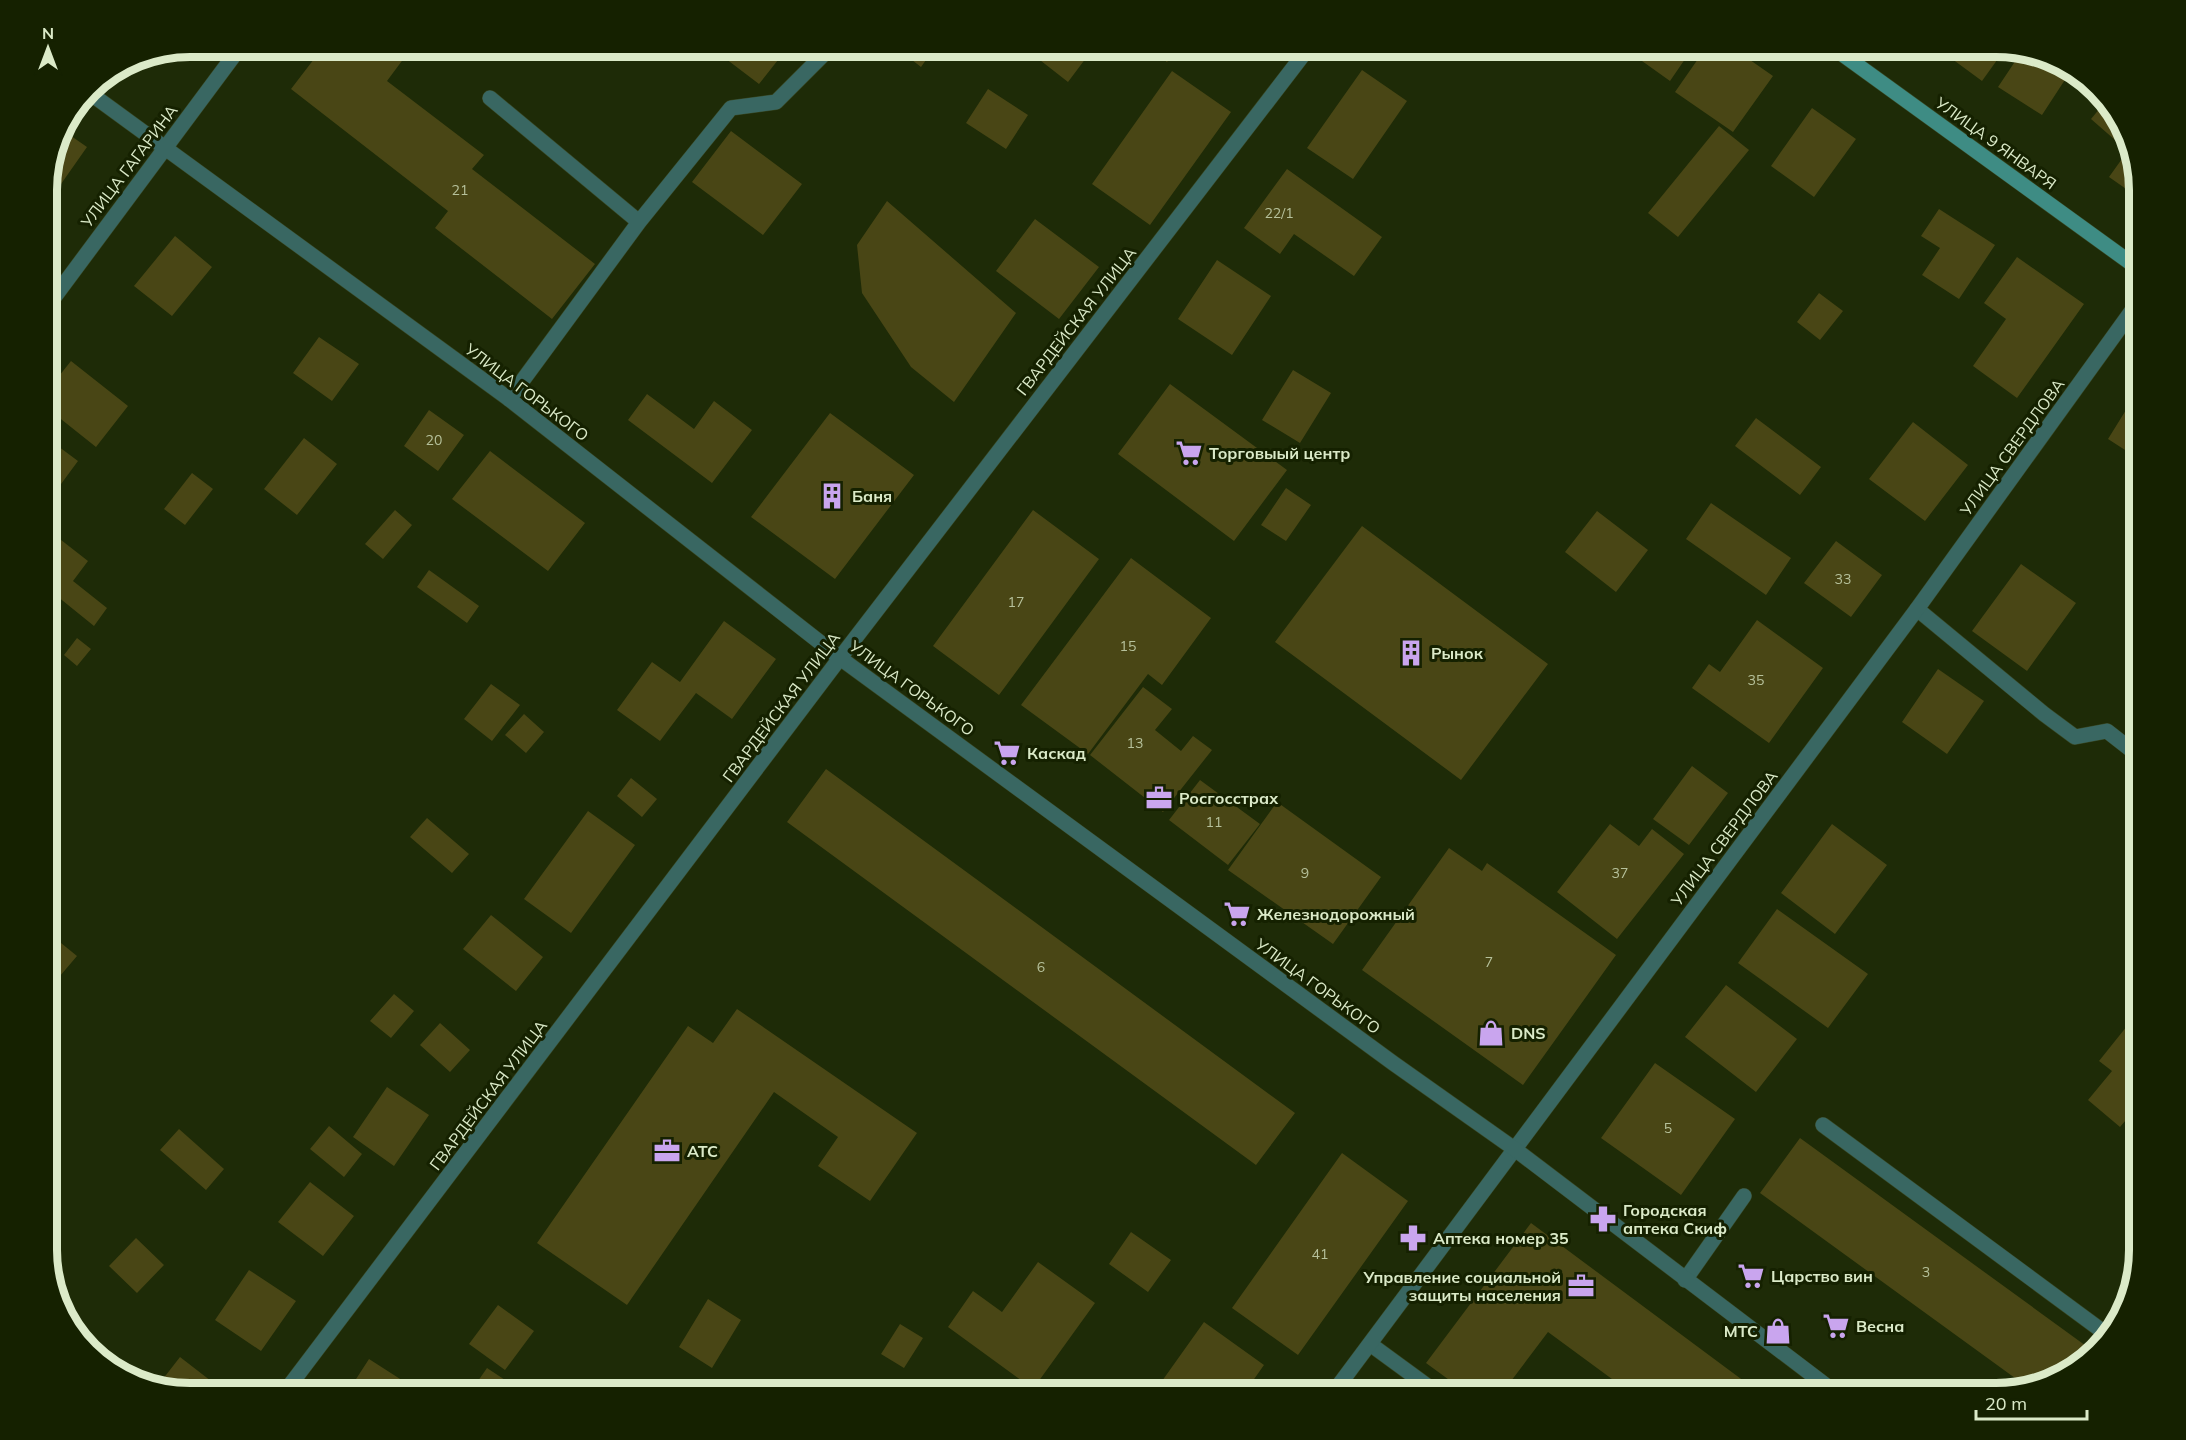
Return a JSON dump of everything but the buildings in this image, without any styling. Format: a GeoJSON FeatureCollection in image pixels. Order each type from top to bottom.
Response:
{"type":"FeatureCollection","features":[{"type":"Feature","properties":{"kind":"main road","name":"УЛИЦА 9 ЯНВАРЯ"},"geometry":{"type":"LineString","coordinates":[[1846,57],[2129,262]]}},
{"type":"Feature","properties":{"kind":"street","name":"УЛИЦА ГАГАРИНА"},"geometry":{"type":"LineString","coordinates":[[57,294],[233,57]]}},
{"type":"Feature","properties":{"kind":"street"},"geometry":{"type":"LineString","coordinates":[[509,399],[639,222],[731,108],[776,102],[821,57]]}},
{"type":"Feature","properties":{"kind":"street","name":"ГВАРДЕЙСКАЯ УЛИЦА"},"geometry":{"type":"LineString","coordinates":[[292,1383],[840,658],[1302,57]]}},
{"type":"Feature","properties":{"kind":"street","name":"УЛИЦА ГОРЬКОГО"},"geometry":{"type":"LineString","coordinates":[[95,97],[509,399],[840,658],[1393,1063],[1515,1149],[1821,1383]]}},
{"type":"Feature","properties":{"kind":"street"},"geometry":{"type":"LineString","coordinates":[[490,98],[639,222]]}},
{"type":"Feature","properties":{"kind":"street","name":"УЛИЦА СВЕРДЛОВА"},"geometry":{"type":"LineString","coordinates":[[1341,1383],[1917,609],[2129,316]]}},
{"type":"Feature","properties":{"kind":"street"},"geometry":{"type":"LineString","coordinates":[[1917,609],[2075,737],[2107,731],[2129,748]]}},
{"type":"Feature","properties":{"kind":"street"},"geometry":{"type":"LineString","coordinates":[[1823,1125],[2102,1331]]}},
{"type":"Feature","properties":{"kind":"street"},"geometry":{"type":"LineString","coordinates":[[1685,1280],[1744,1196]]}},
{"type":"Feature","properties":{"kind":"street"},"geometry":{"type":"LineString","coordinates":[[1370,1344],[1422,1383]]}},
{"type":"Feature","properties":{"kind":"place","name":"Торговыый центр"},"geometry":{"type":"Point","coordinates":[1189,453]}},
{"type":"Feature","properties":{"kind":"place","name":"Баня"},"geometry":{"type":"Point","coordinates":[832,496]}},
{"type":"Feature","properties":{"kind":"place","name":"Рынок"},"geometry":{"type":"Point","coordinates":[1411,653]}},
{"type":"Feature","properties":{"kind":"place","name":"Каскад"},"geometry":{"type":"Point","coordinates":[1007,753]}},
{"type":"Feature","properties":{"kind":"place","name":"Росгосстрах"},"geometry":{"type":"Point","coordinates":[1159,798]}},
{"type":"Feature","properties":{"kind":"place","name":"Железнодорожный"},"geometry":{"type":"Point","coordinates":[1237,914]}},
{"type":"Feature","properties":{"kind":"place","name":"DNS"},"geometry":{"type":"Point","coordinates":[1491,1033]}},
{"type":"Feature","properties":{"kind":"place","name":"АТС"},"geometry":{"type":"Point","coordinates":[667,1151]}},
{"type":"Feature","properties":{"kind":"place","name":"Городская аптека Скиф"},"geometry":{"type":"Point","coordinates":[1603,1219]}},
{"type":"Feature","properties":{"kind":"place","name":"Аптека номер 35"},"geometry":{"type":"Point","coordinates":[1413,1238]}},
{"type":"Feature","properties":{"kind":"place","name":"Царство вин"},"geometry":{"type":"Point","coordinates":[1751,1276]}},
{"type":"Feature","properties":{"kind":"place","name":"Управление социальной защиты населения"},"geometry":{"type":"Point","coordinates":[1581,1286]}},
{"type":"Feature","properties":{"kind":"place","name":"Весна"},"geometry":{"type":"Point","coordinates":[1836,1326]}},
{"type":"Feature","properties":{"kind":"place","name":"МТС"},"geometry":{"type":"Point","coordinates":[1778,1331]}}]}
